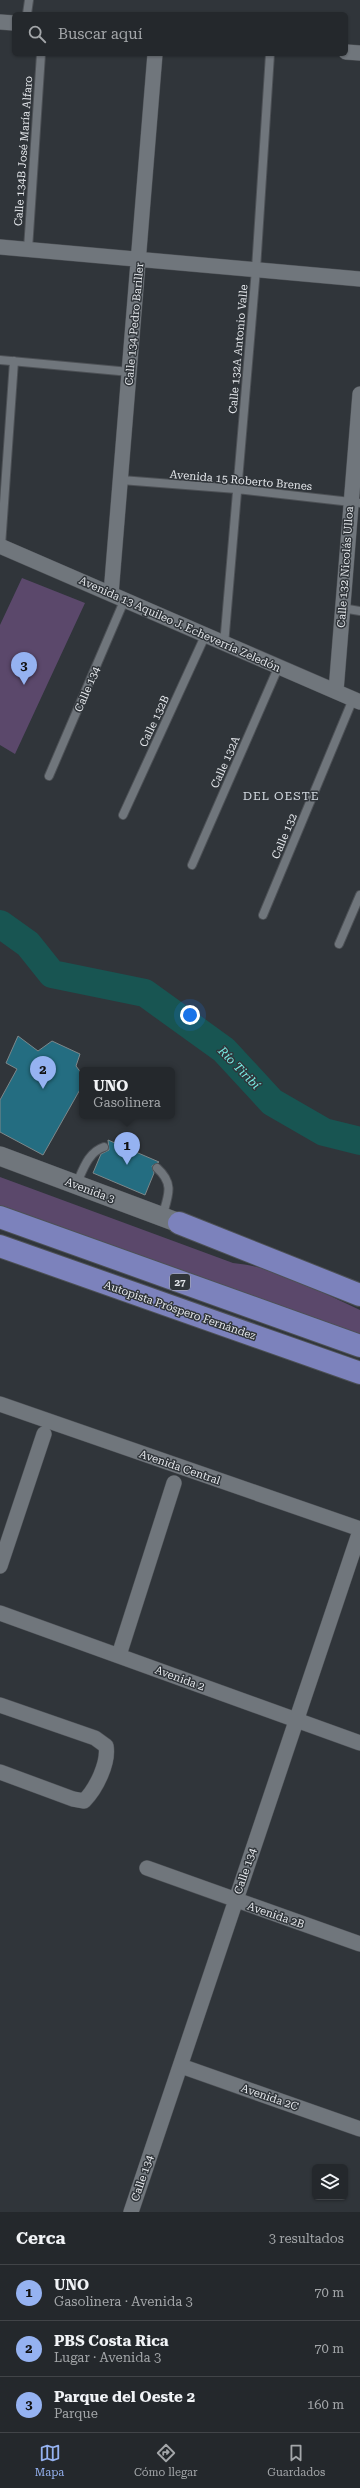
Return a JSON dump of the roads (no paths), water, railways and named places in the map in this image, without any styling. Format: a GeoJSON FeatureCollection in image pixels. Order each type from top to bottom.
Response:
{"type":"FeatureCollection","features":[{"type":"Feature","properties":{"kind":"highway","name":"27"},"geometry":{"type":"LineString","coordinates":[[0,1217],[360,1346]]}},
{"type":"Feature","properties":{"kind":"highway"},"geometry":{"type":"LineString","coordinates":[[171,1220],[360,1295]]}},
{"type":"Feature","properties":{"kind":"highway","name":"Autopista Próspero Fernández"},"geometry":{"type":"LineString","coordinates":[[0,1246],[360,1373]]}},
{"type":"Feature","properties":{"kind":"street"},"geometry":{"type":"LineString","coordinates":[[0,22],[12,23]]}},
{"type":"Feature","properties":{"kind":"street"},"geometry":{"type":"LineString","coordinates":[[348,52],[360,53]]}},
{"type":"Feature","properties":{"kind":"street","name":"Calle 134 Pedro Bariller"},"geometry":{"type":"LineString","coordinates":[[111,594],[155,56]]}},
{"type":"Feature","properties":{"kind":"street"},"geometry":{"type":"LineString","coordinates":[[0,247],[139,258],[360,279]]}},
{"type":"Feature","properties":{"kind":"street","name":"Calle 132 Nicolás Ulloa"},"geometry":{"type":"LineString","coordinates":[[336,691],[342,608],[355,502],[360,394]]}},
{"type":"Feature","properties":{"kind":"street","name":"Avenida 13 Aquileo J. Echeverría Zeledón"},"geometry":{"type":"LineString","coordinates":[[0,546],[224,645],[357,701]]}},
{"type":"Feature","properties":{"kind":"street","name":"Avenida 3"},"geometry":{"type":"LineString","coordinates":[[0,1156],[171,1220]]}},
{"type":"Feature","properties":{"kind":"street","name":"Avenida Central"},"geometry":{"type":"LineString","coordinates":[[0,1404],[360,1530]]}},
{"type":"Feature","properties":{"kind":"street"},"geometry":{"type":"LineString","coordinates":[[0,1566],[44,1434]]}},
{"type":"Feature","properties":{"kind":"street"},"geometry":{"type":"LineString","coordinates":[[119,1655],[174,1483]]}},
{"type":"Feature","properties":{"kind":"street","name":"Calle 134"},"geometry":{"type":"LineString","coordinates":[[131,2212],[181,2066],[234,1900],[360,1530]]}},
{"type":"Feature","properties":{"kind":"street","name":"Avenida 2"},"geometry":{"type":"LineString","coordinates":[[0,1613],[360,1743]]}},
{"type":"Feature","properties":{"kind":"street"},"geometry":{"type":"LineString","coordinates":[[0,1705],[95,1738],[106,1746],[107,1755],[90,1794],[84,1801],[73,1799],[0,1772]]}},
{"type":"Feature","properties":{"kind":"street","name":"Avenida 2B"},"geometry":{"type":"LineString","coordinates":[[147,1868],[360,1944]]}},
{"type":"Feature","properties":{"kind":"street","name":"Avenida 2C"},"geometry":{"type":"LineString","coordinates":[[181,2066],[360,2129]]}},
{"type":"Feature","properties":{"kind":"lane"},"geometry":{"type":"LineString","coordinates":[[27,12],[29,0]]}},
{"type":"Feature","properties":{"kind":"lane","name":"Calle 134B José María Alfaro"},"geometry":{"type":"LineString","coordinates":[[28,249],[41,56]]}},
{"type":"Feature","properties":{"kind":"lane","name":"Calle 132A Antonio Valle"},"geometry":{"type":"LineString","coordinates":[[224,645],[256,269],[270,56]]}},
{"type":"Feature","properties":{"kind":"lane"},"geometry":{"type":"LineString","coordinates":[[0,360],[130,372]]}},
{"type":"Feature","properties":{"kind":"lane"},"geometry":{"type":"LineString","coordinates":[[0,546],[14,361]]}},
{"type":"Feature","properties":{"kind":"lane","name":"Avenida 15 Roberto Brenes"},"geometry":{"type":"LineString","coordinates":[[121,480],[237,489],[355,502]]}},
{"type":"Feature","properties":{"kind":"lane","name":"Calle 134"},"geometry":{"type":"LineString","coordinates":[[50,776],[124,601]]}},
{"type":"Feature","properties":{"kind":"lane"},"geometry":{"type":"LineString","coordinates":[[342,608],[360,611]]}},
{"type":"Feature","properties":{"kind":"lane","name":"Calle 132B"},"geometry":{"type":"LineString","coordinates":[[123,815],[205,636]]}},
{"type":"Feature","properties":{"kind":"lane","name":"Calle 132A"},"geometry":{"type":"LineString","coordinates":[[192,865],[278,668]]}},
{"type":"Feature","properties":{"kind":"lane","name":"Calle 132"},"geometry":{"type":"LineString","coordinates":[[263,915],[357,701]]}},
{"type":"Feature","properties":{"kind":"lane"},"geometry":{"type":"LineString","coordinates":[[339,944],[360,895]]}},
{"type":"Feature","properties":{"kind":"lane"},"geometry":{"type":"LineString","coordinates":[[76,1185],[87,1162],[94,1152],[104,1147]]}},
{"type":"Feature","properties":{"kind":"lane"},"geometry":{"type":"LineString","coordinates":[[157,1168],[166,1176],[169,1188],[171,1220]]}},
{"type":"Feature","properties":{"kind":"waterway","name":"Río Tiribí"},"geometry":{"type":"LineString","coordinates":[[0,924],[28,944],[52,974],[145,993],[224,1050],[272,1102],[324,1132],[360,1141]]}},
{"type":"Feature","properties":{"kind":"place","name":"Parque del Oeste 2"},"geometry":{"type":"Point","coordinates":[24,685]}},
{"type":"Feature","properties":{"kind":"place","name":"PBS Costa Rica"},"geometry":{"type":"Point","coordinates":[43,1089]}},
{"type":"Feature","properties":{"kind":"place","name":"UNO"},"geometry":{"type":"Point","coordinates":[127,1165]}},
{"type":"Feature","properties":{"kind":"district","name":"DEL OESTE"},"geometry":{"type":"Point","coordinates":[281,796]}}]}
